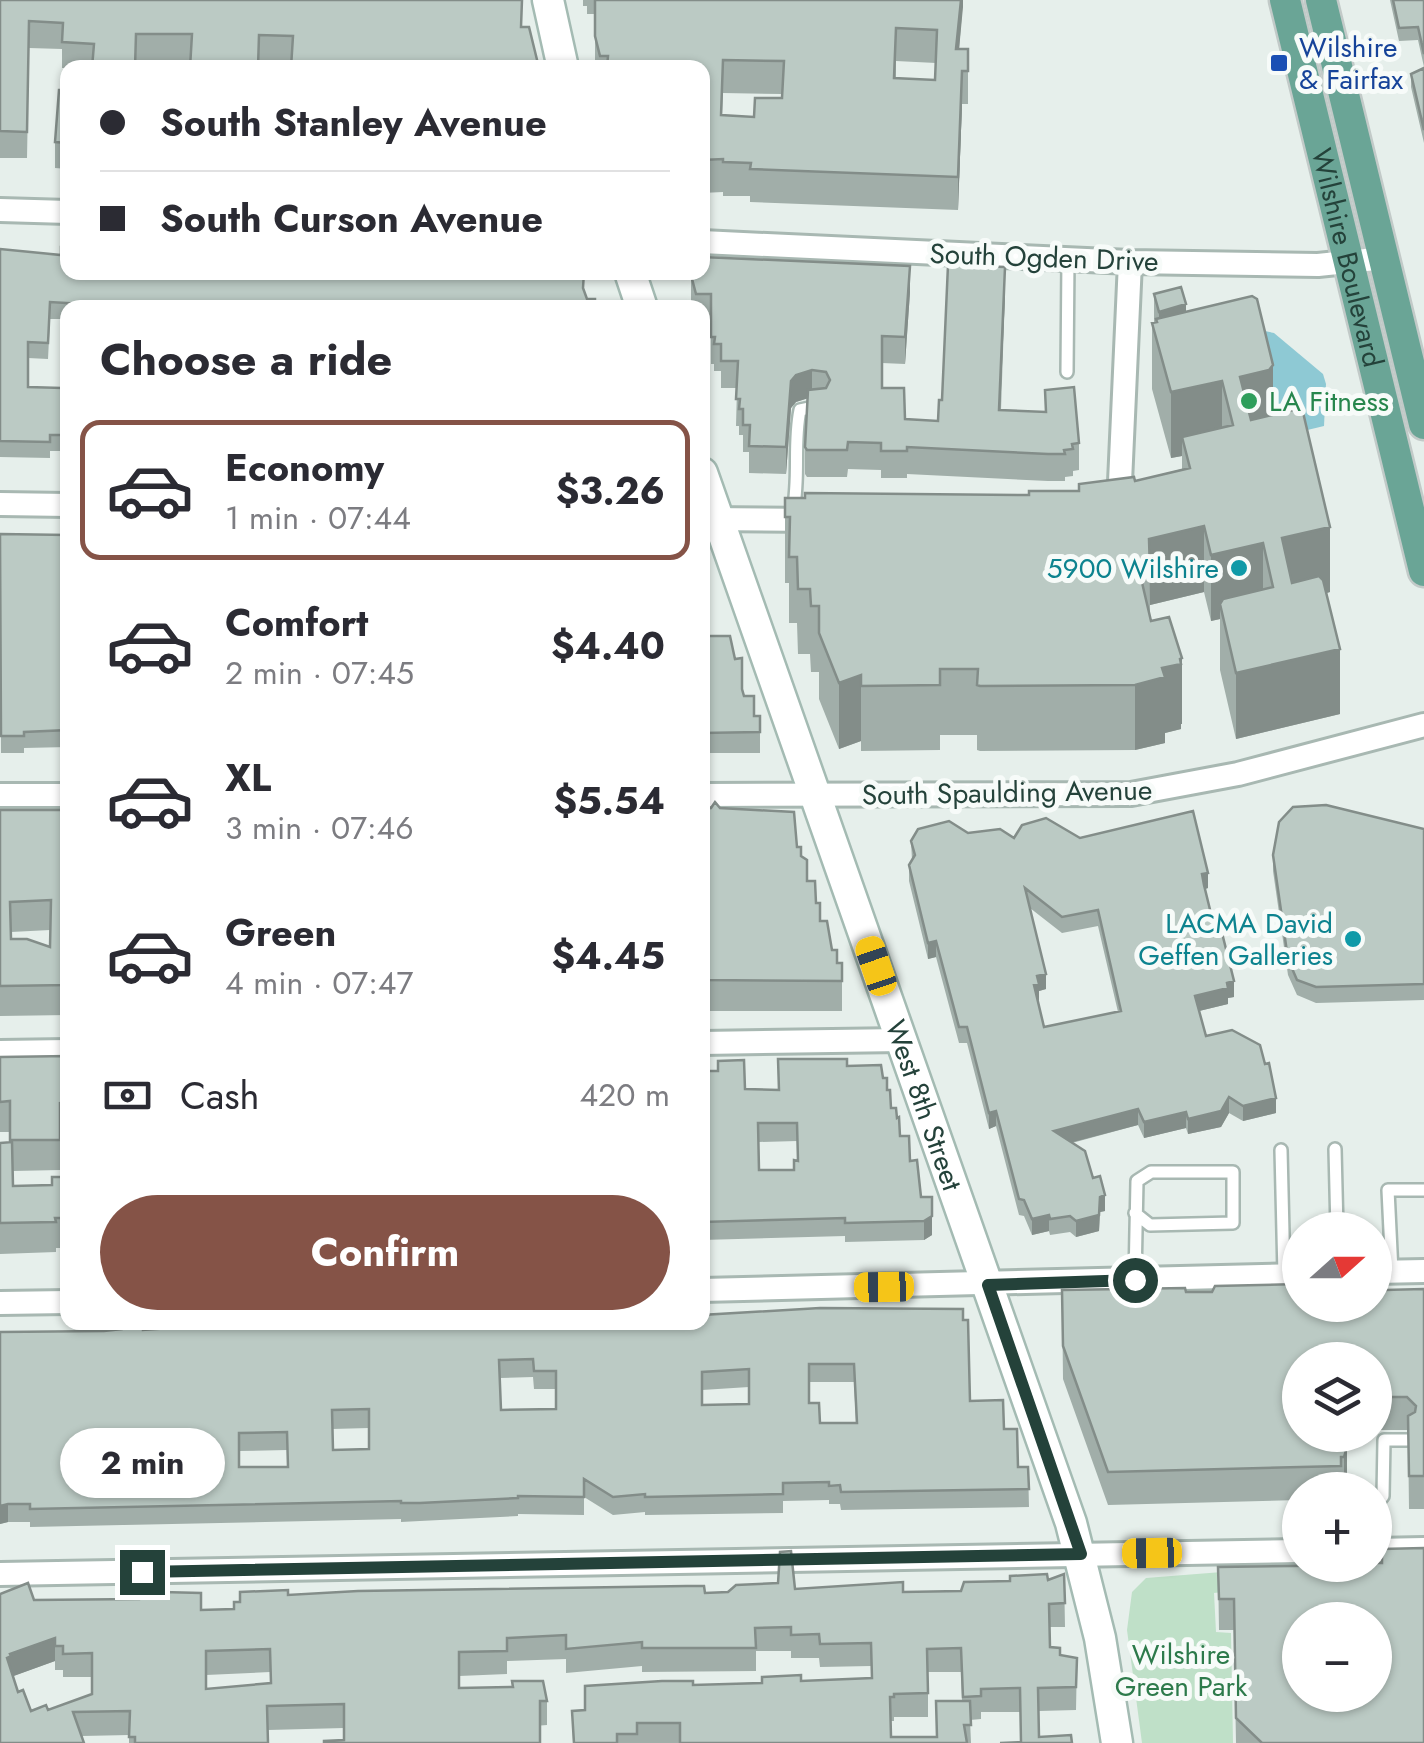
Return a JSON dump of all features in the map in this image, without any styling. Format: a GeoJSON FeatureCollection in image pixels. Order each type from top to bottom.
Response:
{"type":"FeatureCollection","features":[{"type":"Feature","properties":{"kind":"main road","name":"Wilshire Boulevard"},"geometry":{"type":"LineString","coordinates":[[1286,0],[1424,571]]}},
{"type":"Feature","properties":{"kind":"main road","name":"Wilshire Boulevard"},"geometry":{"type":"LineString","coordinates":[[1321,0],[1424,424]]}},
{"type":"Feature","properties":{"kind":"street"},"geometry":{"type":"LineString","coordinates":[[548,0],[560,60]]}},
{"type":"Feature","properties":{"kind":"street"},"geometry":{"type":"LineString","coordinates":[[0,210],[60,212]]}},
{"type":"Feature","properties":{"kind":"street","name":"South Ogden Drive"},"geometry":{"type":"LineString","coordinates":[[710,242],[1130,262],[1302,265],[1384,258]]}},
{"type":"Feature","properties":{"kind":"street"},"geometry":{"type":"LineString","coordinates":[[1093,520],[1116,500],[1120,482],[1130,262]]}},
{"type":"Feature","properties":{"kind":"street"},"geometry":{"type":"LineString","coordinates":[[0,504],[60,505]]}},
{"type":"Feature","properties":{"kind":"street"},"geometry":{"type":"LineString","coordinates":[[711,519],[830,520]]}},
{"type":"Feature","properties":{"kind":"street","name":"West 8th Street"},"geometry":{"type":"LineString","coordinates":[[711,519],[817,795],[1081,1554],[1117,1743]]}},
{"type":"Feature","properties":{"kind":"street","name":"South Spaulding Avenue"},"geometry":{"type":"LineString","coordinates":[[710,795],[1132,794],[1238,774],[1424,725]]}},
{"type":"Feature","properties":{"kind":"street"},"geometry":{"type":"LineString","coordinates":[[0,795],[60,795]]}},
{"type":"Feature","properties":{"kind":"street"},"geometry":{"type":"LineString","coordinates":[[710,1043],[902,1040]]}},
{"type":"Feature","properties":{"kind":"street"},"geometry":{"type":"LineString","coordinates":[[0,1052],[60,1051]]}},
{"type":"Feature","properties":{"kind":"street"},"geometry":{"type":"LineString","coordinates":[[1392,1272],[1424,1271]]}},
{"type":"Feature","properties":{"kind":"street"},"geometry":{"type":"LineString","coordinates":[[710,1290],[1282,1275]]}},
{"type":"Feature","properties":{"kind":"street"},"geometry":{"type":"LineString","coordinates":[[0,1303],[60,1302]]}},
{"type":"Feature","properties":{"kind":"street"},"geometry":{"type":"LineString","coordinates":[[1392,1550],[1424,1549]]}},
{"type":"Feature","properties":{"kind":"street"},"geometry":{"type":"LineString","coordinates":[[0,1574],[1282,1551]]}},
{"type":"Feature","properties":{"kind":"lane"},"geometry":{"type":"LineString","coordinates":[[1067,372],[1068,259]]}},
{"type":"Feature","properties":{"kind":"lane"},"geometry":{"type":"LineString","coordinates":[[791,520],[797,488],[794,438],[800,410],[821,406]]}},
{"type":"Feature","properties":{"kind":"lane"},"geometry":{"type":"LineString","coordinates":[[1336,1149],[1337,1212]]}},
{"type":"Feature","properties":{"kind":"lane"},"geometry":{"type":"LineString","coordinates":[[1281,1150],[1286,1212]]}},
{"type":"Feature","properties":{"kind":"lane"},"geometry":{"type":"LineString","coordinates":[[1135,1213],[1150,1226],[1233,1223],[1232,1172],[1151,1172],[1137,1181],[1135,1213],[1135,1280]]}},
{"type":"Feature","properties":{"kind":"lane"},"geometry":{"type":"LineString","coordinates":[[1387,1212],[1388,1190],[1424,1190]]}},
{"type":"Feature","properties":{"kind":"lane"},"geometry":{"type":"LineString","coordinates":[[1383,1472],[1384,1440],[1407,1440]]}},
{"type":"Feature","properties":{"kind":"green space","name":"Wilshire Green Park"},"geometry":{"type":"Polygon","coordinates":[[[1222,1572],[1223,1592],[1214,1593],[1216,1632],[1231,1633],[1233,1743],[1142,1743],[1127,1630],[1132,1592],[1146,1578],[1222,1572]]]}},
{"type":"Feature","properties":{"kind":"water"},"geometry":{"type":"Polygon","coordinates":[[[1260,330],[1274,333],[1323,374],[1324,426],[1274,438],[1260,330]]]}},
{"type":"Feature","properties":{"kind":"building"},"geometry":{"type":"Polygon","coordinates":[[[0,0],[522,0],[521,27],[529,27],[537,60],[292,60],[293,36],[259,35],[258,60],[190,60],[192,34],[136,34],[135,60],[93,60],[94,44],[62,42],[63,23],[29,21],[27,132],[0,131],[0,0]]]}},
{"type":"Feature","properties":{"kind":"building"},"geometry":{"type":"Polygon","coordinates":[[[595,0],[961,0],[956,49],[968,49],[968,71],[962,71],[958,177],[750,169],[751,163],[710,160],[710,60],[608,60],[608,56],[600,56],[595,36],[595,0]],[[896,28],[894,78],[935,80],[937,30],[896,28]],[[723,60],[721,115],[754,117],[755,98],[782,98],[784,61],[723,60]]]}},
{"type":"Feature","properties":{"kind":"building"},"geometry":{"type":"Polygon","coordinates":[[[1393,0],[1424,0],[1424,54],[1418,27],[1399,28],[1393,0]]]}},
{"type":"Feature","properties":{"kind":"building"},"geometry":{"type":"Polygon","coordinates":[[[1424,68],[1424,130],[1411,74],[1424,68]]]}},
{"type":"Feature","properties":{"kind":"building"},"geometry":{"type":"Polygon","coordinates":[[[60,90],[60,142],[55,142],[60,90]]]}},
{"type":"Feature","properties":{"kind":"building"},"geometry":{"type":"Polygon","coordinates":[[[0,249],[60,255],[60,280],[584,280],[587,299],[595,300],[50,302],[48,343],[28,342],[28,387],[60,388],[60,435],[50,435],[50,442],[0,441],[0,249]]]}},
{"type":"Feature","properties":{"kind":"building"},"geometry":{"type":"Polygon","coordinates":[[[710,257],[910,266],[905,337],[882,336],[882,388],[904,388],[905,419],[938,421],[948,265],[1005,267],[999,410],[1046,412],[1045,390],[1074,387],[1079,443],[1064,450],[1065,454],[907,447],[907,451],[881,451],[881,443],[848,442],[847,450],[807,450],[808,390],[826,388],[830,380],[826,372],[812,370],[791,381],[786,447],[749,446],[750,425],[743,425],[743,409],[739,409],[740,399],[736,399],[738,361],[721,361],[721,344],[714,344],[715,337],[711,337],[711,294],[696,294],[692,280],[710,280],[710,257]]]}},
{"type":"Feature","properties":{"kind":"building"},"geometry":{"type":"Polygon","coordinates":[[[1181,287],[1186,304],[1159,312],[1154,294],[1181,287]]]}},
{"type":"Feature","properties":{"kind":"building"},"geometry":{"type":"Polygon","coordinates":[[[1252,296],[1257,299],[1273,365],[1269,370],[1240,377],[1251,420],[1302,408],[1330,527],[1282,538],[1292,583],[1319,576],[1323,580],[1340,649],[1236,673],[1220,604],[1223,599],[1273,587],[1263,543],[1211,555],[1204,526],[1149,539],[1150,572],[1140,574],[1151,621],[1169,617],[1182,658],[1181,664],[1162,668],[1165,677],[1135,685],[980,686],[978,669],[940,669],[940,685],[861,686],[861,675],[839,683],[819,633],[819,606],[811,606],[810,589],[798,589],[797,557],[789,557],[790,517],[785,517],[785,498],[805,498],[805,493],[1029,495],[1029,491],[1079,491],[1079,484],[1134,477],[1135,481],[1190,468],[1182,437],[1233,425],[1222,381],[1171,392],[1152,323],[1252,296]]]}},
{"type":"Feature","properties":{"kind":"building"},"geometry":{"type":"Polygon","coordinates":[[[0,534],[60,535],[60,730],[1,736],[0,534]]]}},
{"type":"Feature","properties":{"kind":"building"},"geometry":{"type":"Polygon","coordinates":[[[710,636],[730,636],[735,659],[742,658],[742,689],[744,696],[754,696],[754,716],[760,716],[760,732],[710,733],[710,636]]]}},
{"type":"Feature","properties":{"kind":"building"},"geometry":{"type":"Polygon","coordinates":[[[715,802],[720,808],[794,812],[797,847],[801,847],[801,856],[807,860],[807,881],[815,881],[820,921],[827,921],[832,950],[837,950],[837,963],[842,963],[842,981],[710,980],[711,808],[715,802]]]}},
{"type":"Feature","properties":{"kind":"building","name":"LACMA David Geffen Galleries"},"geometry":{"type":"Polygon","coordinates":[[[1326,805],[1424,829],[1424,984],[1316,987],[1297,980],[1288,959],[1273,855],[1279,822],[1293,807],[1326,805]]]}},
{"type":"Feature","properties":{"kind":"building"},"geometry":{"type":"Polygon","coordinates":[[[0,810],[60,810],[60,985],[0,986],[0,810]],[[51,900],[10,902],[11,939],[27,939],[50,947],[51,900]]]}},
{"type":"Feature","properties":{"kind":"building"},"geometry":{"type":"Polygon","coordinates":[[[1193,811],[1208,873],[1202,874],[1204,885],[1214,926],[1220,925],[1234,981],[1227,983],[1228,988],[1195,996],[1206,1036],[1232,1030],[1260,1045],[1265,1064],[1269,1063],[1276,1098],[1243,1106],[1229,1097],[1221,1111],[1188,1119],[1186,1112],[1144,1122],[1138,1109],[1054,1131],[1085,1151],[1093,1178],[1100,1176],[1105,1195],[1100,1197],[1099,1215],[1076,1221],[1070,1216],[1050,1219],[1049,1215],[1032,1219],[1024,1200],[1019,1199],[996,1111],[989,1113],[967,1027],[959,1027],[936,941],[928,943],[909,865],[915,855],[911,841],[918,829],[949,821],[968,833],[1000,829],[1014,838],[1022,825],[1046,818],[1080,838],[1193,811]],[[1025,888],[1046,974],[1037,976],[1039,984],[1034,985],[1044,1027],[1121,1011],[1098,910],[1062,917],[1025,888]]]}},
{"type":"Feature","properties":{"kind":"building"},"geometry":{"type":"Polygon","coordinates":[[[60,1056],[60,1140],[10,1140],[10,1101],[0,1102],[0,1057],[60,1056]]]}},
{"type":"Feature","properties":{"kind":"building"},"geometry":{"type":"Polygon","coordinates":[[[778,1059],[847,1059],[847,1066],[881,1065],[890,1090],[891,1108],[896,1108],[899,1117],[900,1136],[909,1136],[910,1161],[917,1160],[921,1197],[932,1197],[932,1216],[924,1221],[845,1223],[845,1218],[710,1222],[710,1071],[718,1071],[718,1061],[744,1060],[745,1089],[779,1090],[778,1059]],[[758,1123],[759,1170],[794,1170],[794,1160],[798,1161],[797,1123],[758,1123]]]}},
{"type":"Feature","properties":{"kind":"building"},"geometry":{"type":"Polygon","coordinates":[[[12,1142],[13,1186],[52,1185],[52,1177],[60,1177],[60,1218],[55,1218],[56,1222],[0,1223],[0,1143],[12,1142]]]}},
{"type":"Feature","properties":{"kind":"building"},"geometry":{"type":"Polygon","coordinates":[[[1282,1284],[1282,1322],[1392,1322],[1392,1290],[1424,1289],[1424,1476],[1409,1476],[1408,1416],[1416,1406],[1407,1397],[1392,1397],[1392,1342],[1282,1342],[1282,1452],[1346,1452],[1341,1466],[1108,1472],[1063,1346],[1062,1290],[1185,1288],[1186,1292],[1212,1292],[1215,1286],[1282,1284]]]}},
{"type":"Feature","properties":{"kind":"building"},"geometry":{"type":"Polygon","coordinates":[[[820,1308],[963,1309],[963,1320],[968,1320],[970,1401],[1003,1400],[1004,1429],[1017,1429],[1018,1467],[1028,1467],[1029,1489],[841,1492],[840,1485],[829,1486],[829,1482],[783,1483],[783,1494],[613,1497],[584,1479],[584,1497],[518,1496],[420,1503],[30,1509],[30,1504],[0,1506],[0,1332],[710,1330],[710,1315],[820,1308]],[[533,1359],[499,1360],[501,1410],[556,1409],[556,1371],[534,1371],[533,1359]],[[809,1364],[809,1403],[819,1403],[820,1423],[857,1423],[854,1364],[809,1364]],[[749,1369],[702,1372],[702,1405],[749,1404],[749,1369]],[[369,1409],[332,1410],[333,1450],[369,1449],[369,1409]],[[287,1432],[239,1433],[239,1467],[288,1467],[287,1432]]]}},
{"type":"Feature","properties":{"kind":"building"},"geometry":{"type":"Polygon","coordinates":[[[1424,1548],[1424,1743],[1262,1743],[1236,1718],[1234,1599],[1219,1599],[1218,1567],[1282,1566],[1282,1582],[1392,1582],[1392,1549],[1424,1548]]]}},
{"type":"Feature","properties":{"kind":"building"},"geometry":{"type":"Polygon","coordinates":[[[791,1551],[795,1589],[903,1582],[903,1592],[961,1591],[964,1582],[1010,1581],[1010,1576],[1047,1574],[1048,1580],[1064,1574],[1065,1603],[1049,1604],[1050,1647],[1060,1648],[1060,1655],[1077,1658],[1076,1687],[1038,1688],[1039,1737],[1071,1735],[1072,1743],[1000,1743],[1021,1742],[1020,1688],[981,1689],[981,1696],[963,1697],[961,1648],[927,1649],[928,1693],[890,1697],[891,1737],[937,1737],[936,1701],[970,1701],[971,1725],[964,1725],[967,1743],[680,1743],[680,1723],[637,1723],[637,1734],[617,1734],[617,1743],[574,1743],[572,1711],[585,1710],[585,1686],[662,1681],[693,1681],[693,1685],[762,1683],[762,1677],[801,1675],[801,1681],[872,1678],[871,1643],[820,1644],[819,1634],[791,1635],[791,1627],[755,1628],[756,1648],[642,1648],[642,1642],[566,1649],[566,1635],[507,1638],[507,1651],[459,1652],[459,1688],[513,1687],[512,1681],[543,1681],[547,1701],[540,1701],[540,1743],[324,1743],[344,1740],[344,1704],[267,1706],[268,1743],[135,1743],[135,1737],[129,1737],[130,1711],[73,1712],[84,1743],[0,1743],[0,1594],[28,1583],[34,1600],[139,1599],[163,1596],[163,1592],[201,1593],[201,1610],[234,1609],[234,1602],[240,1602],[240,1592],[288,1590],[288,1595],[704,1586],[705,1593],[728,1592],[736,1585],[778,1583],[780,1552],[791,1551]],[[55,1638],[7,1658],[18,1692],[23,1690],[31,1711],[46,1705],[48,1710],[92,1694],[92,1653],[63,1654],[63,1646],[55,1646],[55,1638]],[[270,1649],[206,1651],[206,1689],[271,1683],[270,1649]]]}},
{"type":"Feature","properties":{"kind":"place","name":"Wilshire & Fairfax"},"geometry":{"type":"Point","coordinates":[1279,63]}},
{"type":"Feature","properties":{"kind":"place","name":"LA Fitness"},"geometry":{"type":"Point","coordinates":[1249,401]}},
{"type":"Feature","properties":{"kind":"place","name":"5900 Wilshire"},"geometry":{"type":"Point","coordinates":[1239,568]}},
{"type":"Feature","properties":{"kind":"place","name":"LACMA David Geffen Galleries"},"geometry":{"type":"Point","coordinates":[1353,939]}},
{"type":"Feature","properties":{"kind":"route"},"geometry":{"type":"LineString","coordinates":[[142,1572],[1081,1554],[988,1285],[1135,1280]]}}]}
